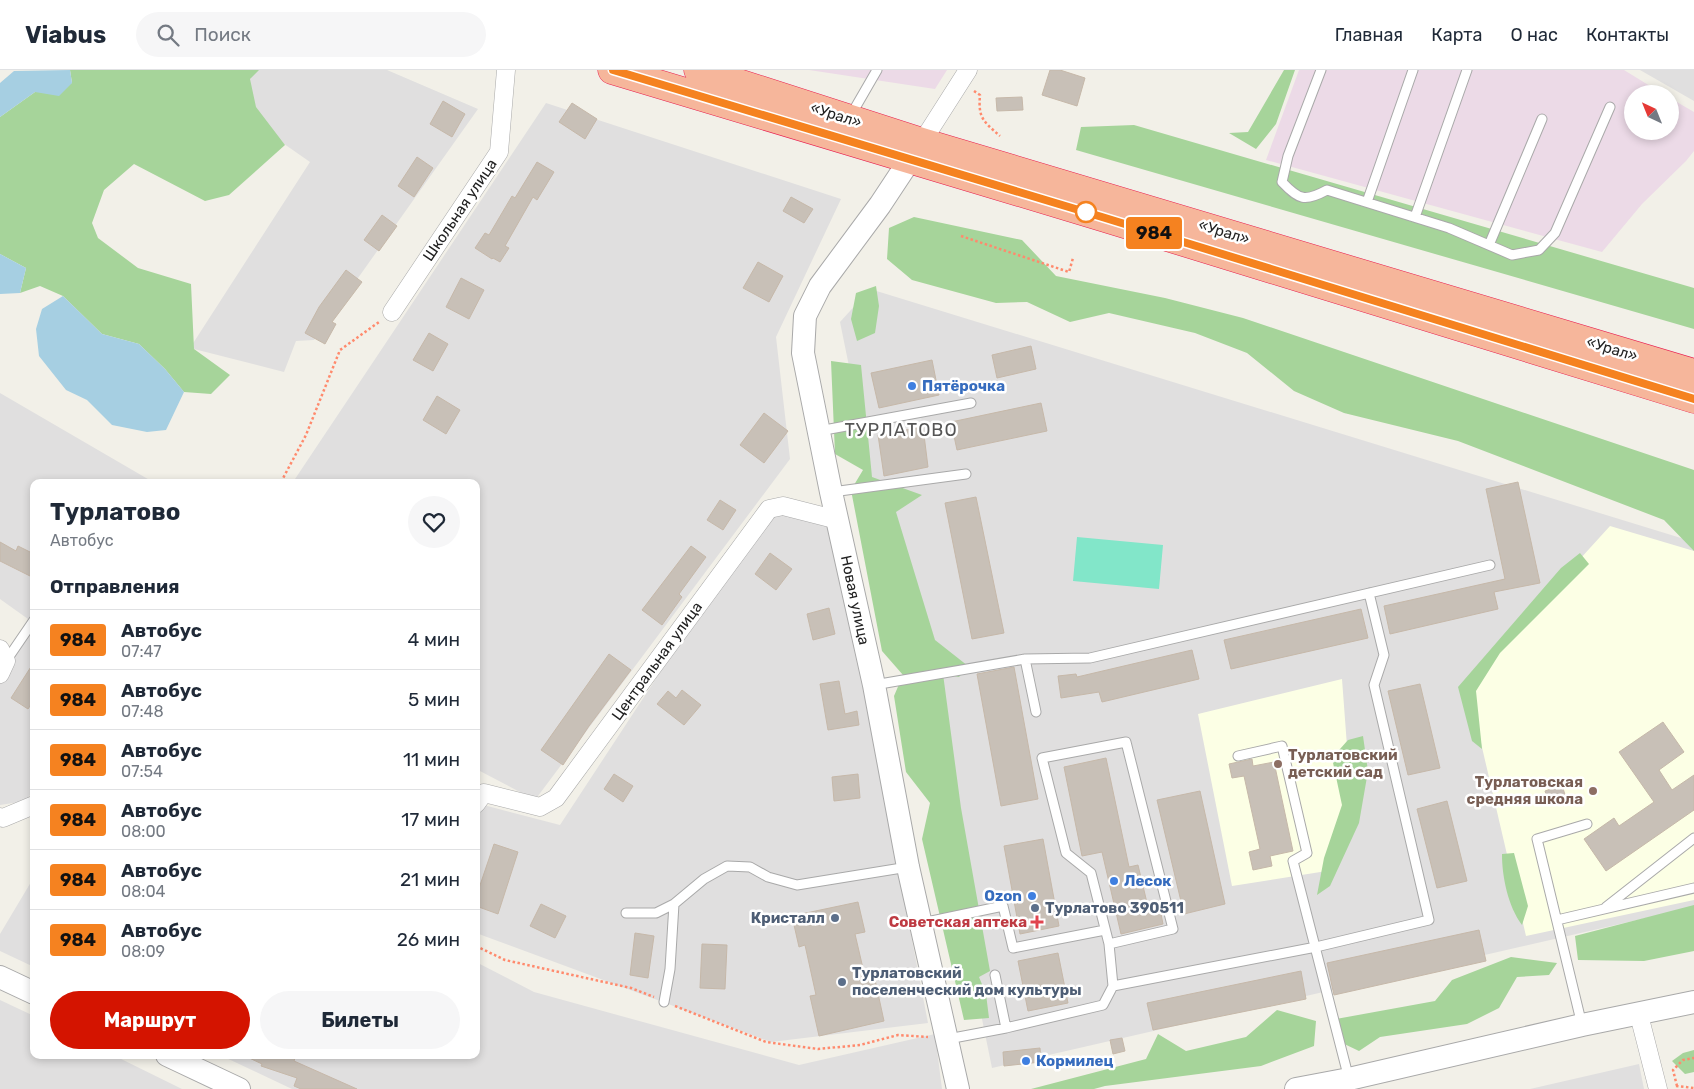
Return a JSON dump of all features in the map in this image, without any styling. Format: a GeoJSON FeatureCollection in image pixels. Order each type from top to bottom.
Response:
{"type":"FeatureCollection","features":[{"type":"Feature","properties":{"kind":"highway","name":"«Урал»"},"geometry":{"type":"LineString","coordinates":[[612,70],[869,148],[916,151],[1694,373]]}},
{"type":"Feature","properties":{"kind":"highway","name":"«Урал»"},"geometry":{"type":"LineString","coordinates":[[698,70],[849,119],[916,151],[1102,217],[1694,399]]}},
{"type":"Feature","properties":{"kind":"street","name":"Школьная улица"},"geometry":{"type":"LineString","coordinates":[[392,312],[499,152],[506,70]]}},
{"type":"Feature","properties":{"kind":"street"},"geometry":{"type":"LineString","coordinates":[[916,151],[964,76]]}},
{"type":"Feature","properties":{"kind":"street"},"geometry":{"type":"LineString","coordinates":[[869,148],[875,151],[883,162],[888,174],[889,190]]}},
{"type":"Feature","properties":{"kind":"street","name":"Новая улица"},"geometry":{"type":"LineString","coordinates":[[916,151],[880,205],[820,286],[805,316],[803,353],[831,492],[874,685],[908,867],[958,1089]]}},
{"type":"Feature","properties":{"kind":"street","name":"Центральная улица"},"geometry":{"type":"LineString","coordinates":[[480,798],[484,793],[540,807],[556,798],[769,509],[783,506],[838,520]]}},
{"type":"Feature","properties":{"kind":"street"},"geometry":{"type":"LineString","coordinates":[[0,817],[3,818],[30,807]]}},
{"type":"Feature","properties":{"kind":"street"},"geometry":{"type":"LineString","coordinates":[[0,977],[30,991]]}},
{"type":"Feature","properties":{"kind":"street"},"geometry":{"type":"LineString","coordinates":[[1296,1089],[1350,1084],[1582,1025],[1694,1002]]}},
{"type":"Feature","properties":{"kind":"street"},"geometry":{"type":"LineString","coordinates":[[1639,1014],[1658,1089]]}},
{"type":"Feature","properties":{"kind":"street"},"geometry":{"type":"LineString","coordinates":[[175,1059],[239,1089]]}},
{"type":"Feature","properties":{"kind":"lane"},"geometry":{"type":"LineString","coordinates":[[849,119],[877,70]]}},
{"type":"Feature","properties":{"kind":"lane"},"geometry":{"type":"LineString","coordinates":[[1321,70],[1288,156],[1282,182],[1295,196],[1311,198],[1327,190],[1449,228],[1512,255],[1539,250],[1555,233],[1610,108]]}},
{"type":"Feature","properties":{"kind":"lane"},"geometry":{"type":"LineString","coordinates":[[1367,202],[1413,70]]}},
{"type":"Feature","properties":{"kind":"lane"},"geometry":{"type":"LineString","coordinates":[[1415,217],[1468,70]]}},
{"type":"Feature","properties":{"kind":"lane"},"geometry":{"type":"LineString","coordinates":[[1489,245],[1542,119]]}},
{"type":"Feature","properties":{"kind":"lane"},"geometry":{"type":"LineString","coordinates":[[819,431],[971,403]]}},
{"type":"Feature","properties":{"kind":"lane"},"geometry":{"type":"LineString","coordinates":[[831,492],[966,474]]}},
{"type":"Feature","properties":{"kind":"lane"},"geometry":{"type":"LineString","coordinates":[[874,685],[1025,659],[1090,658],[1490,565]]}},
{"type":"Feature","properties":{"kind":"lane"},"geometry":{"type":"LineString","coordinates":[[1113,986],[1316,946],[1430,920],[1374,685],[1384,655],[1369,593]]}},
{"type":"Feature","properties":{"kind":"lane"},"geometry":{"type":"LineString","coordinates":[[2,661],[30,625]]}},
{"type":"Feature","properties":{"kind":"lane"},"geometry":{"type":"LineString","coordinates":[[1025,659],[1036,712]]}},
{"type":"Feature","properties":{"kind":"lane"},"geometry":{"type":"LineString","coordinates":[[947,1039],[1006,1028],[1103,1005],[1113,986],[1109,944],[1091,873],[1066,853],[1042,758],[1126,742],[1173,929],[1109,944]]}},
{"type":"Feature","properties":{"kind":"lane"},"geometry":{"type":"LineString","coordinates":[[1238,756],[1282,746],[1307,852],[1293,861],[1350,1084]]}},
{"type":"Feature","properties":{"kind":"lane"},"geometry":{"type":"LineString","coordinates":[[1582,1025],[1537,839],[1587,824]]}},
{"type":"Feature","properties":{"kind":"lane"},"geometry":{"type":"LineString","coordinates":[[1604,909],[1694,838]]}},
{"type":"Feature","properties":{"kind":"lane"},"geometry":{"type":"LineString","coordinates":[[626,913],[656,913],[674,904],[704,879],[727,866],[750,867],[768,877],[797,885],[908,867]]}},
{"type":"Feature","properties":{"kind":"lane"},"geometry":{"type":"LineString","coordinates":[[1558,920],[1694,888]]}},
{"type":"Feature","properties":{"kind":"lane"},"geometry":{"type":"LineString","coordinates":[[664,1002],[670,969],[674,904]]}},
{"type":"Feature","properties":{"kind":"lane"},"geometry":{"type":"LineString","coordinates":[[922,923],[1003,906],[1013,948],[1105,930]]}},
{"type":"Feature","properties":{"kind":"lane"},"geometry":{"type":"LineString","coordinates":[[996,975],[1006,1028]]}},
{"type":"Feature","properties":{"kind":"path"},"geometry":{"type":"LineString","coordinates":[[964,76],[980,95],[979,111],[986,123],[1000,136]]}},
{"type":"Feature","properties":{"kind":"path"},"geometry":{"type":"LineString","coordinates":[[961,236],[1069,272],[1073,258]]}},
{"type":"Feature","properties":{"kind":"path"},"geometry":{"type":"LineString","coordinates":[[283,479],[306,436],[340,350],[392,312]]}},
{"type":"Feature","properties":{"kind":"path"},"geometry":{"type":"LineString","coordinates":[[480,948],[505,960],[631,988],[766,1042],[818,1049],[860,1045],[898,1035],[947,1039]]}},
{"type":"Feature","properties":{"kind":"path"},"geometry":{"type":"LineString","coordinates":[[1677,1086],[1673,1070],[1683,1060],[1694,1058]]}},
{"type":"Feature","properties":{"kind":"path"},"geometry":{"type":"LineString","coordinates":[[1658,1089],[1677,1086],[1694,1088]]}},
{"type":"Feature","properties":{"kind":"shaded area"},"geometry":{"type":"Polygon","coordinates":[[[255,70],[387,70],[478,109],[314,340],[296,341],[284,372],[190,348],[310,162],[234,109],[255,70]]]}},
{"type":"Feature","properties":{"kind":"shaded area"},"geometry":{"type":"Polygon","coordinates":[[[809,70],[947,70],[935,89],[809,70]]]}},
{"type":"Feature","properties":{"kind":"shaded area"},"geometry":{"type":"Polygon","coordinates":[[[1299,70],[1624,70],[1648,85],[1624,85],[1624,140],[1679,140],[1679,103],[1694,112],[1694,151],[1642,204],[1602,252],[1266,160],[1299,70]]]}},
{"type":"Feature","properties":{"kind":"shaded area"},"geometry":{"type":"Polygon","coordinates":[[[1640,70],[1694,70],[1694,101],[1679,92],[1679,85],[1666,85],[1640,70]]]}},
{"type":"Feature","properties":{"kind":"shaded area"},"geometry":{"type":"Polygon","coordinates":[[[546,103],[841,199],[776,337],[790,459],[535,800],[480,771],[480,479],[295,479],[546,103]]]}},
{"type":"Feature","properties":{"kind":"shaded area"},"geometry":{"type":"Polygon","coordinates":[[[870,289],[1694,542],[1694,907],[992,1068],[840,322],[870,289]]]}},
{"type":"Feature","properties":{"kind":"shaded area"},"geometry":{"type":"Polygon","coordinates":[[[0,393],[148,479],[30,479],[30,795],[26,801],[0,805],[0,676],[28,619],[0,599],[0,393]]]}},
{"type":"Feature","properties":{"kind":"shaded area"},"geometry":{"type":"Polygon","coordinates":[[[920,413],[923,427],[878,435],[876,420],[920,413]]]}},
{"type":"Feature","properties":{"kind":"shaded area"},"geometry":{"type":"Polygon","coordinates":[[[764,514],[831,520],[928,1023],[771,1042],[480,934],[480,804],[560,825],[764,514]]]}},
{"type":"Feature","properties":{"kind":"shaded area","name":"Турлатовская средняя школа"},"geometry":{"type":"Polygon","coordinates":[[[1610,526],[1694,551],[1694,900],[1526,936],[1467,683],[1610,526]]]}},
{"type":"Feature","properties":{"kind":"shaded area","name":"Турлатовский детский сад"},"geometry":{"type":"Polygon","coordinates":[[[1342,679],[1352,813],[1333,870],[1232,886],[1198,714],[1342,679]]]}},
{"type":"Feature","properties":{"kind":"shaded area"},"geometry":{"type":"Polygon","coordinates":[[[30,884],[30,965],[0,951],[0,934],[30,884]]]}},
{"type":"Feature","properties":{"kind":"shaded area"},"geometry":{"type":"Polygon","coordinates":[[[480,964],[534,992],[799,1065],[935,1034],[942,1089],[292,1089],[228,1059],[480,1059],[480,964]]]}},
{"type":"Feature","properties":{"kind":"shaded area"},"geometry":{"type":"Polygon","coordinates":[[[0,1000],[30,1014],[30,1059],[121,1059],[182,1089],[0,1089],[0,1000]]]}},
{"type":"Feature","properties":{"kind":"shaded area"},"geometry":{"type":"Polygon","coordinates":[[[1639,1064],[1644,1089],[1530,1089],[1639,1064]]]}},
{"type":"Feature","properties":{"kind":"green space"},"geometry":{"type":"Polygon","coordinates":[[[70,70],[259,70],[250,79],[256,107],[285,145],[229,195],[205,201],[134,164],[104,190],[92,223],[98,238],[138,268],[191,284],[194,349],[230,375],[211,394],[184,392],[165,369],[139,344],[102,334],[63,296],[40,286],[20,293],[26,268],[0,254],[0,117],[35,92],[72,83],[70,70]]]}},
{"type":"Feature","properties":{"kind":"green space"},"geometry":{"type":"Polygon","coordinates":[[[1284,70],[1295,70],[1276,124],[1256,149],[1229,133],[1248,132],[1284,70]]]}},
{"type":"Feature","properties":{"kind":"green space"},"geometry":{"type":"Polygon","coordinates":[[[1134,125],[1694,288],[1694,329],[1076,150],[1081,127],[1134,125]]]}},
{"type":"Feature","properties":{"kind":"green space"},"geometry":{"type":"Polygon","coordinates":[[[914,217],[1022,240],[1056,276],[1165,298],[1243,318],[1694,470],[1694,551],[1664,520],[1458,441],[1344,413],[1294,391],[1247,353],[1195,333],[1109,313],[1070,322],[1027,302],[996,303],[912,280],[887,259],[889,228],[914,217]]]}},
{"type":"Feature","properties":{"kind":"green space"},"geometry":{"type":"Polygon","coordinates":[[[876,286],[879,306],[875,333],[857,341],[851,319],[856,293],[876,286]]]}},
{"type":"Feature","properties":{"kind":"green space"},"geometry":{"type":"Polygon","coordinates":[[[831,361],[861,365],[872,477],[922,495],[896,512],[935,640],[968,666],[959,677],[943,674],[961,808],[990,971],[979,977],[986,994],[989,1018],[964,1020],[922,839],[930,803],[906,772],[894,696],[903,675],[882,651],[851,490],[863,470],[835,454],[831,361]]]}},
{"type":"Feature","properties":{"kind":"green space"},"geometry":{"type":"Polygon","coordinates":[[[1077,537],[1163,545],[1159,589],[1073,581],[1077,537]]]}},
{"type":"Feature","properties":{"kind":"green space"},"geometry":{"type":"Polygon","coordinates":[[[1580,553],[1589,564],[1500,653],[1476,691],[1482,749],[1472,741],[1458,687],[1561,568],[1580,553]]]}},
{"type":"Feature","properties":{"kind":"green space"},"geometry":{"type":"Polygon","coordinates":[[[1363,736],[1368,771],[1359,823],[1330,886],[1317,895],[1324,858],[1342,805],[1332,758],[1348,740],[1363,736]]]}},
{"type":"Feature","properties":{"kind":"green space"},"geometry":{"type":"Polygon","coordinates":[[[1514,853],[1528,906],[1522,925],[1513,909],[1503,872],[1502,854],[1514,853]]]}},
{"type":"Feature","properties":{"kind":"green space"},"geometry":{"type":"Polygon","coordinates":[[[1694,905],[1694,951],[1644,961],[1578,960],[1575,936],[1694,905]]]}},
{"type":"Feature","properties":{"kind":"green space"},"geometry":{"type":"Polygon","coordinates":[[[1511,957],[1557,963],[1549,975],[1517,977],[1499,1008],[1467,1024],[1380,1037],[1359,1051],[1338,1041],[1336,1019],[1435,1001],[1452,980],[1511,957]]]}},
{"type":"Feature","properties":{"kind":"green space"},"geometry":{"type":"Polygon","coordinates":[[[1277,1010],[1316,1021],[1314,1046],[1261,1066],[1094,1089],[1031,1089],[1146,1059],[1158,1034],[1186,1051],[1246,1037],[1277,1010]]]}},
{"type":"Feature","properties":{"kind":"green space"},"geometry":{"type":"Polygon","coordinates":[[[1694,1050],[1694,1072],[1685,1074],[1672,1061],[1683,1053],[1694,1050]]]}},
{"type":"Feature","properties":{"kind":"water"},"geometry":{"type":"Polygon","coordinates":[[[70,70],[72,83],[59,96],[35,92],[0,117],[0,83],[14,71],[70,70]]]}},
{"type":"Feature","properties":{"kind":"water"},"geometry":{"type":"Polygon","coordinates":[[[0,254],[26,268],[20,293],[0,294],[0,254]]]}},
{"type":"Feature","properties":{"kind":"water"},"geometry":{"type":"Polygon","coordinates":[[[63,296],[102,334],[139,344],[165,369],[184,392],[166,430],[147,432],[112,425],[87,400],[66,390],[39,356],[36,329],[42,309],[63,296]]]}},
{"type":"Feature","properties":{"kind":"building"},"geometry":{"type":"Polygon","coordinates":[[[1050,70],[1060,70],[1085,78],[1077,106],[1042,95],[1050,70]]]}},
{"type":"Feature","properties":{"kind":"building"},"geometry":{"type":"Polygon","coordinates":[[[1022,97],[1023,110],[997,111],[996,98],[1022,97]]]}},
{"type":"Feature","properties":{"kind":"building"},"geometry":{"type":"Polygon","coordinates":[[[443,101],[465,114],[452,137],[430,124],[443,101]]]}},
{"type":"Feature","properties":{"kind":"building"},"geometry":{"type":"Polygon","coordinates":[[[572,103],[597,119],[585,139],[559,122],[572,103]]]}},
{"type":"Feature","properties":{"kind":"building"},"geometry":{"type":"Polygon","coordinates":[[[417,157],[433,168],[414,197],[398,186],[417,157]]]}},
{"type":"Feature","properties":{"kind":"building"},"geometry":{"type":"Polygon","coordinates":[[[537,162],[554,172],[537,200],[533,197],[505,246],[509,248],[500,262],[492,259],[475,248],[485,233],[489,235],[512,196],[515,198],[537,162]]]}},
{"type":"Feature","properties":{"kind":"building"},"geometry":{"type":"Polygon","coordinates":[[[791,197],[813,209],[804,223],[783,211],[791,197]]]}},
{"type":"Feature","properties":{"kind":"building"},"geometry":{"type":"Polygon","coordinates":[[[382,215],[397,226],[379,251],[364,240],[382,215]]]}},
{"type":"Feature","properties":{"kind":"building"},"geometry":{"type":"Polygon","coordinates":[[[758,262],[783,276],[769,302],[743,288],[758,262]]]}},
{"type":"Feature","properties":{"kind":"building"},"geometry":{"type":"Polygon","coordinates":[[[346,270],[362,282],[332,322],[336,324],[325,344],[305,333],[319,307],[346,270]]]}},
{"type":"Feature","properties":{"kind":"building"},"geometry":{"type":"Polygon","coordinates":[[[461,278],[484,290],[469,319],[446,307],[461,278]]]}},
{"type":"Feature","properties":{"kind":"building"},"geometry":{"type":"Polygon","coordinates":[[[429,333],[448,344],[433,371],[413,360],[429,333]]]}},
{"type":"Feature","properties":{"kind":"building"},"geometry":{"type":"Polygon","coordinates":[[[1031,346],[1036,369],[997,378],[992,355],[1031,346]]]}},
{"type":"Feature","properties":{"kind":"building"},"geometry":{"type":"Polygon","coordinates":[[[932,360],[939,395],[879,408],[871,373],[932,360]]]}},
{"type":"Feature","properties":{"kind":"building"},"geometry":{"type":"Polygon","coordinates":[[[437,396],[460,410],[446,434],[423,420],[437,396]]]}},
{"type":"Feature","properties":{"kind":"building"},"geometry":{"type":"Polygon","coordinates":[[[1041,403],[1047,431],[957,450],[951,422],[1041,403]]]}},
{"type":"Feature","properties":{"kind":"building"},"geometry":{"type":"Polygon","coordinates":[[[764,413],[788,431],[764,463],[740,445],[764,413]]]}},
{"type":"Feature","properties":{"kind":"building"},"geometry":{"type":"Polygon","coordinates":[[[923,427],[928,467],[884,476],[878,435],[923,427]]]}},
{"type":"Feature","properties":{"kind":"building"},"geometry":{"type":"Polygon","coordinates":[[[1518,482],[1540,583],[1494,592],[1498,609],[1390,634],[1384,606],[1505,579],[1486,489],[1518,482]]]}},
{"type":"Feature","properties":{"kind":"building"},"geometry":{"type":"Polygon","coordinates":[[[976,497],[1004,633],[972,639],[945,503],[976,497]]]}},
{"type":"Feature","properties":{"kind":"building"},"geometry":{"type":"Polygon","coordinates":[[[720,500],[736,510],[723,530],[707,520],[720,500]]]}},
{"type":"Feature","properties":{"kind":"building"},"geometry":{"type":"Polygon","coordinates":[[[0,542],[16,551],[18,546],[30,552],[30,576],[0,561],[0,542]]]}},
{"type":"Feature","properties":{"kind":"building"},"geometry":{"type":"Polygon","coordinates":[[[691,546],[706,557],[679,594],[682,597],[662,625],[642,610],[691,546]]]}},
{"type":"Feature","properties":{"kind":"building"},"geometry":{"type":"Polygon","coordinates":[[[770,553],[792,569],[776,590],[755,574],[770,553]]]}},
{"type":"Feature","properties":{"kind":"building"},"geometry":{"type":"Polygon","coordinates":[[[829,608],[835,634],[813,640],[807,614],[829,608]]]}},
{"type":"Feature","properties":{"kind":"building"},"geometry":{"type":"Polygon","coordinates":[[[1361,609],[1368,638],[1231,669],[1224,640],[1361,609]]]}},
{"type":"Feature","properties":{"kind":"building"},"geometry":{"type":"Polygon","coordinates":[[[1192,650],[1199,679],[1102,702],[1099,692],[1061,698],[1058,676],[1076,674],[1077,677],[1192,650]]]}},
{"type":"Feature","properties":{"kind":"building"},"geometry":{"type":"Polygon","coordinates":[[[609,654],[631,670],[589,726],[563,765],[541,750],[609,654]]]}},
{"type":"Feature","properties":{"kind":"building"},"geometry":{"type":"Polygon","coordinates":[[[1014,667],[1038,799],[1001,806],[977,674],[1014,667]]]}},
{"type":"Feature","properties":{"kind":"building"},"geometry":{"type":"Polygon","coordinates":[[[30,668],[30,706],[28,709],[11,698],[30,668]]]}},
{"type":"Feature","properties":{"kind":"building"},"geometry":{"type":"Polygon","coordinates":[[[839,681],[845,714],[857,711],[859,725],[828,730],[820,684],[839,681]]]}},
{"type":"Feature","properties":{"kind":"building"},"geometry":{"type":"Polygon","coordinates":[[[1420,684],[1440,768],[1408,775],[1388,691],[1420,684]]]}},
{"type":"Feature","properties":{"kind":"building"},"geometry":{"type":"Polygon","coordinates":[[[682,690],[701,705],[684,725],[657,704],[668,691],[676,698],[682,690]]]}},
{"type":"Feature","properties":{"kind":"building"},"geometry":{"type":"Polygon","coordinates":[[[1663,722],[1684,752],[1659,770],[1672,790],[1694,775],[1694,810],[1606,871],[1584,839],[1614,818],[1619,826],[1654,802],[1619,752],[1663,722]]]}},
{"type":"Feature","properties":{"kind":"building"},"geometry":{"type":"Polygon","coordinates":[[[1106,758],[1129,867],[1138,865],[1148,907],[1159,904],[1163,924],[1121,934],[1102,852],[1082,856],[1064,767],[1106,758]]]}},
{"type":"Feature","properties":{"kind":"building"},"geometry":{"type":"Polygon","coordinates":[[[1252,759],[1253,766],[1274,762],[1293,851],[1270,856],[1272,866],[1253,870],[1249,852],[1260,849],[1244,776],[1232,778],[1229,764],[1252,759]]]}},
{"type":"Feature","properties":{"kind":"building"},"geometry":{"type":"Polygon","coordinates":[[[614,774],[633,786],[623,802],[604,789],[614,774]]]}},
{"type":"Feature","properties":{"kind":"building"},"geometry":{"type":"Polygon","coordinates":[[[858,774],[860,798],[834,801],[832,777],[858,774]]]}},
{"type":"Feature","properties":{"kind":"building"},"geometry":{"type":"Polygon","coordinates":[[[1562,785],[1566,798],[1549,803],[1545,791],[1562,785]]]}},
{"type":"Feature","properties":{"kind":"building"},"geometry":{"type":"Polygon","coordinates":[[[1200,791],[1225,904],[1184,914],[1157,800],[1200,791]]]}},
{"type":"Feature","properties":{"kind":"building"},"geometry":{"type":"Polygon","coordinates":[[[1447,801],[1467,881],[1437,888],[1417,809],[1447,801]]]}},
{"type":"Feature","properties":{"kind":"building"},"geometry":{"type":"Polygon","coordinates":[[[1043,839],[1059,926],[1020,934],[1004,846],[1043,839]]]}},
{"type":"Feature","properties":{"kind":"building"},"geometry":{"type":"Polygon","coordinates":[[[494,844],[518,852],[498,914],[480,907],[480,885],[494,844]]]}},
{"type":"Feature","properties":{"kind":"building"},"geometry":{"type":"Polygon","coordinates":[[[858,902],[865,932],[855,934],[865,977],[874,975],[884,1021],[819,1036],[810,996],[816,995],[805,945],[799,947],[792,916],[858,902]]]}},
{"type":"Feature","properties":{"kind":"building"},"geometry":{"type":"Polygon","coordinates":[[[541,904],[566,916],[555,938],[530,926],[541,904]]]}},
{"type":"Feature","properties":{"kind":"building"},"geometry":{"type":"Polygon","coordinates":[[[1479,930],[1486,961],[1334,995],[1327,963],[1479,930]]]}},
{"type":"Feature","properties":{"kind":"building"},"geometry":{"type":"Polygon","coordinates":[[[635,933],[654,936],[648,978],[630,975],[635,933]]]}},
{"type":"Feature","properties":{"kind":"building"},"geometry":{"type":"Polygon","coordinates":[[[702,944],[727,945],[725,989],[700,988],[702,944]]]}},
{"type":"Feature","properties":{"kind":"building"},"geometry":{"type":"Polygon","coordinates":[[[1058,953],[1068,1003],[1028,1011],[1018,961],[1058,953]]]}},
{"type":"Feature","properties":{"kind":"building"},"geometry":{"type":"Polygon","coordinates":[[[1301,971],[1306,999],[1153,1030],[1147,1003],[1301,971]]]}},
{"type":"Feature","properties":{"kind":"building"},"geometry":{"type":"Polygon","coordinates":[[[1122,1038],[1125,1051],[1113,1054],[1110,1040],[1122,1038]]]}},
{"type":"Feature","properties":{"kind":"building"},"geometry":{"type":"Polygon","coordinates":[[[1040,1048],[1041,1062],[1004,1066],[1003,1052],[1040,1048]]]}},
{"type":"Feature","properties":{"kind":"building"},"geometry":{"type":"Polygon","coordinates":[[[251,1059],[295,1059],[294,1061],[357,1089],[301,1089],[294,1086],[297,1078],[261,1066],[262,1064],[251,1059]]]}},
{"type":"Feature","properties":{"kind":"bus line","name":"984"},"geometry":{"type":"LineString","coordinates":[[613,70],[1102,217],[1694,399]]}},
{"type":"Feature","properties":{"kind":"place","name":"Пятёрочка"},"geometry":{"type":"Point","coordinates":[912,386]}},
{"type":"Feature","properties":{"kind":"place","name":"Турлатовский детский сад"},"geometry":{"type":"Point","coordinates":[1278,764]}},
{"type":"Feature","properties":{"kind":"place","name":"Турлатовская средняя школа"},"geometry":{"type":"Point","coordinates":[1593,791]}},
{"type":"Feature","properties":{"kind":"place","name":"Лесок"},"geometry":{"type":"Point","coordinates":[1114,881]}},
{"type":"Feature","properties":{"kind":"place","name":"Ozon"},"geometry":{"type":"Point","coordinates":[1032,896]}},
{"type":"Feature","properties":{"kind":"place","name":"Турлатово 390511"},"geometry":{"type":"Point","coordinates":[1035,908]}},
{"type":"Feature","properties":{"kind":"place","name":"Кристалл"},"geometry":{"type":"Point","coordinates":[835,918]}},
{"type":"Feature","properties":{"kind":"place","name":"Советская аптека"},"geometry":{"type":"Point","coordinates":[1037,922]}},
{"type":"Feature","properties":{"kind":"place","name":"Турлатовский поселенческий дом культуры"},"geometry":{"type":"Point","coordinates":[842,982]}},
{"type":"Feature","properties":{"kind":"place","name":"Кормилец"},"geometry":{"type":"Point","coordinates":[1026,1061]}},
{"type":"Feature","properties":{"kind":"district","name":"ТУРЛАТОВО"},"geometry":{"type":"Point","coordinates":[901,430]}}]}
